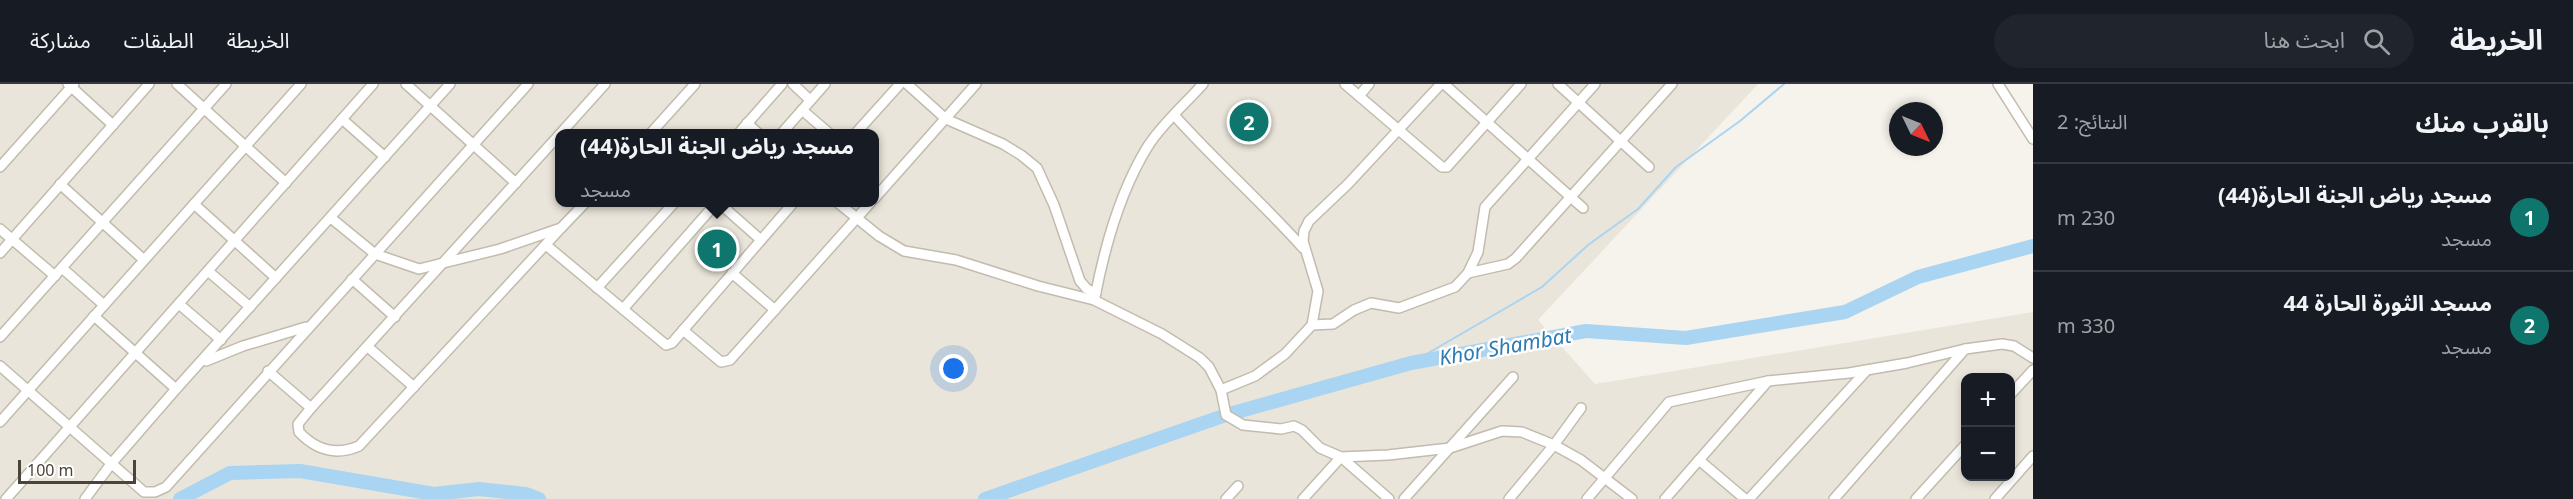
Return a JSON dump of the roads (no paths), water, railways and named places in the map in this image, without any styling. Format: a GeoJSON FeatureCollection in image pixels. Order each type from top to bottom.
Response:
{"type":"FeatureCollection","features":[{"type":"Feature","properties":{"kind":"street"},"geometry":{"type":"LineString","coordinates":[[0,253],[149,84]]}},
{"type":"Feature","properties":{"kind":"street"},"geometry":{"type":"LineString","coordinates":[[177,84],[286,183]]}},
{"type":"Feature","properties":{"kind":"street"},"geometry":{"type":"LineString","coordinates":[[0,337],[226,84]]}},
{"type":"Feature","properties":{"kind":"street"},"geometry":{"type":"LineString","coordinates":[[0,422],[301,84]]}},
{"type":"Feature","properties":{"kind":"street"},"geometry":{"type":"LineString","coordinates":[[6,499],[68,426],[135,354],[374,84]]}},
{"type":"Feature","properties":{"kind":"street"},"geometry":{"type":"LineString","coordinates":[[406,84],[516,183]]}},
{"type":"Feature","properties":{"kind":"street"},"geometry":{"type":"LineString","coordinates":[[85,499],[111,464],[176,389],[450,84]]}},
{"type":"Feature","properties":{"kind":"street"},"geometry":{"type":"LineString","coordinates":[[0,366],[144,492],[155,492],[166,487],[528,84]]}},
{"type":"Feature","properties":{"kind":"street"},"geometry":{"type":"LineString","coordinates":[[567,129],[604,84]]}},
{"type":"Feature","properties":{"kind":"street"},"geometry":{"type":"LineString","coordinates":[[654,129],[695,84]]}},
{"type":"Feature","properties":{"kind":"street"},"geometry":{"type":"LineString","coordinates":[[742,129],[782,84]]}},
{"type":"Feature","properties":{"kind":"street"},"geometry":{"type":"LineString","coordinates":[[793,84],[810,100]]}},
{"type":"Feature","properties":{"kind":"street"},"geometry":{"type":"LineString","coordinates":[[785,129],[825,84]]}},
{"type":"Feature","properties":{"kind":"street"},"geometry":{"type":"LineString","coordinates":[[860,129],[900,84]]}},
{"type":"Feature","properties":{"kind":"street"},"geometry":{"type":"LineString","coordinates":[[907,84],[946,118],[1003,144],[1037,168],[1054,205],[1084,287],[1095,296],[1200,358],[1215,377],[1221,390],[1226,415],[1243,425],[1281,429],[1294,426],[1302,430],[1320,448],[1341,457],[1389,499]]}},
{"type":"Feature","properties":{"kind":"street"},"geometry":{"type":"LineString","coordinates":[[879,193],[976,84]]}},
{"type":"Feature","properties":{"kind":"street"},"geometry":{"type":"LineString","coordinates":[[1095,296],[1115,219],[1125,191],[1149,144],[1203,84]]}},
{"type":"Feature","properties":{"kind":"street"},"geometry":{"type":"LineString","coordinates":[[1345,84],[1442,166],[1447,167],[1521,84]]}},
{"type":"Feature","properties":{"kind":"street"},"geometry":{"type":"LineString","coordinates":[[1359,96],[1369,84]]}},
{"type":"Feature","properties":{"kind":"street"},"geometry":{"type":"LineString","coordinates":[[1221,390],[1256,376],[1285,354],[1312,325],[1318,291],[1305,250],[1304,231],[1309,221],[1348,184],[1442,84],[1583,208]]}},
{"type":"Feature","properties":{"kind":"street"},"geometry":{"type":"LineString","coordinates":[[1558,84],[1649,166]]}},
{"type":"Feature","properties":{"kind":"street"},"geometry":{"type":"LineString","coordinates":[[1312,325],[1333,324],[1354,310],[1371,303],[1393,309],[1410,305],[1455,287],[1468,273],[1478,252],[1485,207],[1595,84]]}},
{"type":"Feature","properties":{"kind":"street"},"geometry":{"type":"LineString","coordinates":[[1468,273],[1508,264],[1516,258],[1672,84]]}},
{"type":"Feature","properties":{"kind":"street"},"geometry":{"type":"LineString","coordinates":[[1998,84],[2033,139]]}},
{"type":"Feature","properties":{"kind":"street"},"geometry":{"type":"LineString","coordinates":[[0,167],[71,85],[112,125]]}},
{"type":"Feature","properties":{"kind":"street"},"geometry":{"type":"LineString","coordinates":[[802,110],[824,129]]}},
{"type":"Feature","properties":{"kind":"street"},"geometry":{"type":"LineString","coordinates":[[1174,115],[1208,153],[1260,201],[1305,250]]}},
{"type":"Feature","properties":{"kind":"street"},"geometry":{"type":"LineString","coordinates":[[342,119],[385,157]]}},
{"type":"Feature","properties":{"kind":"street"},"geometry":{"type":"LineString","coordinates":[[747,123],[754,129]]}},
{"type":"Feature","properties":{"kind":"street"},"geometry":{"type":"LineString","coordinates":[[555,142],[440,264],[395,317],[311,408],[298,424],[299,432],[321,449],[332,452],[348,451],[359,446],[370,437],[581,207]]}},
{"type":"Feature","properties":{"kind":"street"},"geometry":{"type":"LineString","coordinates":[[60,184],[144,260]]}},
{"type":"Feature","properties":{"kind":"street"},"geometry":{"type":"LineString","coordinates":[[194,204],[276,278]]}},
{"type":"Feature","properties":{"kind":"street"},"geometry":{"type":"LineString","coordinates":[[597,288],[670,207]]}},
{"type":"Feature","properties":{"kind":"street"},"geometry":{"type":"LineString","coordinates":[[623,309],[714,207]]}},
{"type":"Feature","properties":{"kind":"street"},"geometry":{"type":"LineString","coordinates":[[724,207],[760,240]]}},
{"type":"Feature","properties":{"kind":"street"},"geometry":{"type":"LineString","coordinates":[[546,245],[666,345],[672,343],[790,207]]}},
{"type":"Feature","properties":{"kind":"street"},"geometry":{"type":"LineString","coordinates":[[843,207],[856,219],[904,251],[956,260],[1038,286],[1095,296]]}},
{"type":"Feature","properties":{"kind":"street"},"geometry":{"type":"LineString","coordinates":[[683,330],[721,362],[730,360],[867,207]]}},
{"type":"Feature","properties":{"kind":"street"},"geometry":{"type":"LineString","coordinates":[[331,218],[375,254],[419,269],[500,249],[561,228]]}},
{"type":"Feature","properties":{"kind":"street"},"geometry":{"type":"LineString","coordinates":[[0,229],[55,276]]}},
{"type":"Feature","properties":{"kind":"street"},"geometry":{"type":"LineString","coordinates":[[62,268],[104,305]]}},
{"type":"Feature","properties":{"kind":"street"},"geometry":{"type":"LineString","coordinates":[[208,271],[250,307]]}},
{"type":"Feature","properties":{"kind":"street"},"geometry":{"type":"LineString","coordinates":[[732,273],[775,310]]}},
{"type":"Feature","properties":{"kind":"street"},"geometry":{"type":"LineString","coordinates":[[352,279],[395,317]]}},
{"type":"Feature","properties":{"kind":"street"},"geometry":{"type":"LineString","coordinates":[[179,304],[221,340]]}},
{"type":"Feature","properties":{"kind":"street"},"geometry":{"type":"LineString","coordinates":[[94,316],[176,389]]}},
{"type":"Feature","properties":{"kind":"street"},"geometry":{"type":"LineString","coordinates":[[201,363],[243,346],[309,326]]}},
{"type":"Feature","properties":{"kind":"street"},"geometry":{"type":"LineString","coordinates":[[1587,499],[1652,420],[1670,402],[1768,381],[1867,370],[1907,363],[1965,349],[2008,345],[2014,346],[2033,358]]}},
{"type":"Feature","properties":{"kind":"street"},"geometry":{"type":"LineString","coordinates":[[368,347],[414,387]]}},
{"type":"Feature","properties":{"kind":"street"},"geometry":{"type":"LineString","coordinates":[[1834,499],[1965,349]]}},
{"type":"Feature","properties":{"kind":"street"},"geometry":{"type":"LineString","coordinates":[[1699,460],[1747,499],[1867,370]]}},
{"type":"Feature","properties":{"kind":"street"},"geometry":{"type":"LineString","coordinates":[[2015,390],[2033,370]]}},
{"type":"Feature","properties":{"kind":"street"},"geometry":{"type":"LineString","coordinates":[[268,371],[311,408]]}},
{"type":"Feature","properties":{"kind":"street"},"geometry":{"type":"LineString","coordinates":[[1404,499],[1513,377]]}},
{"type":"Feature","properties":{"kind":"street"},"geometry":{"type":"LineString","coordinates":[[1665,499],[1768,381]]}},
{"type":"Feature","properties":{"kind":"street"},"geometry":{"type":"LineString","coordinates":[[1515,497],[1581,408]]}},
{"type":"Feature","properties":{"kind":"street"},"geometry":{"type":"LineString","coordinates":[[1303,499],[1341,457],[1388,455],[1450,448],[1502,431],[1522,432],[1554,445],[1606,477],[1632,499]]}},
{"type":"Feature","properties":{"kind":"street"},"geometry":{"type":"LineString","coordinates":[[1916,499],[1961,448]]}},
{"type":"Feature","properties":{"kind":"street"},"geometry":{"type":"LineString","coordinates":[[1995,499],[2033,456]]}},
{"type":"Feature","properties":{"kind":"street"},"geometry":{"type":"LineString","coordinates":[[1226,499],[1238,486]]}},
{"type":"Feature","properties":{"kind":"waterway"},"geometry":{"type":"LineString","coordinates":[[1411,363],[1542,287],[1588,245],[1638,209],[1676,167],[1740,121],[1784,84]]}},
{"type":"Feature","properties":{"kind":"waterway","name":"Khor Shambat"},"geometry":{"type":"LineString","coordinates":[[985,499],[1226,415],[1411,363],[1586,331],[1686,338],[1845,312],[1918,277],[2033,246]]}},
{"type":"Feature","properties":{"kind":"waterway","name":"Khor Shambat"},"geometry":{"type":"LineString","coordinates":[[180,499],[230,473],[300,471],[434,494],[479,489],[526,494],[539,499]]}},
{"type":"Feature","properties":{"kind":"place","name":"مسجد الثورة الحارة 44"},"geometry":{"type":"Point","coordinates":[1249,122]}},
{"type":"Feature","properties":{"kind":"place","name":"مسجد رياض الجنة الحارة(44)"},"geometry":{"type":"Point","coordinates":[717,249]}}]}
